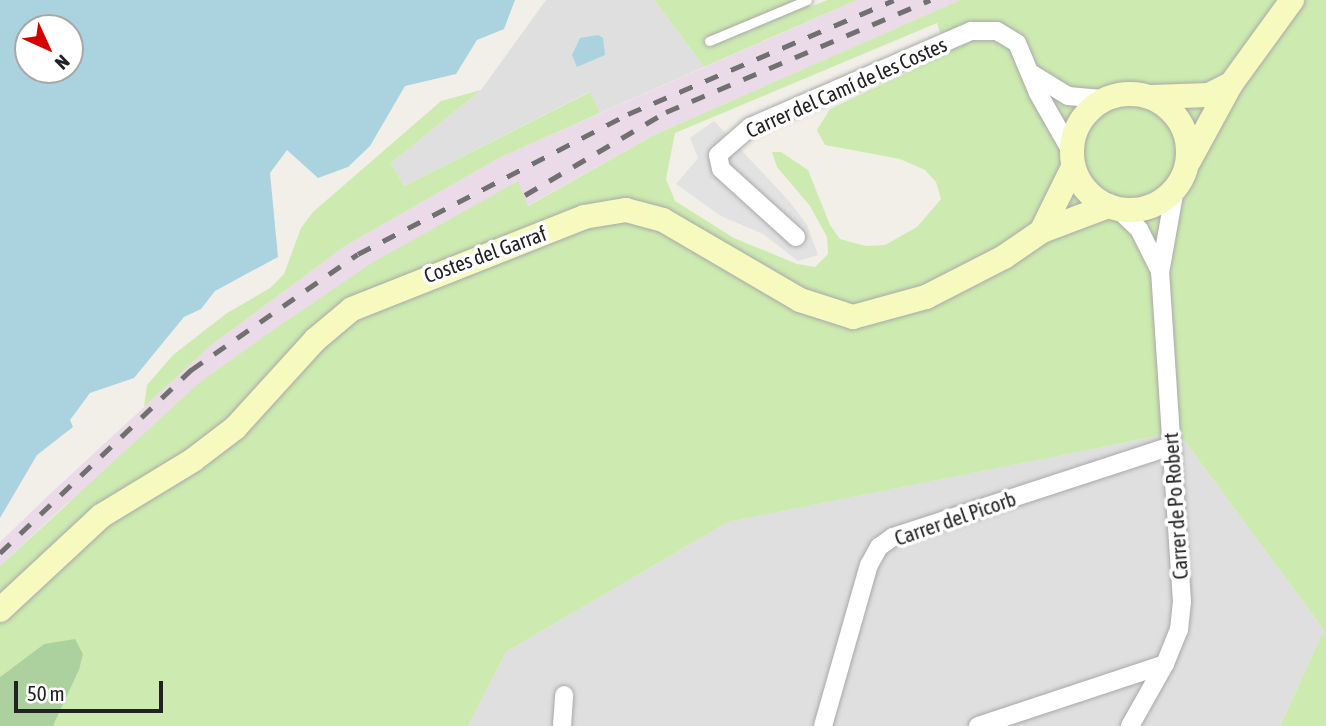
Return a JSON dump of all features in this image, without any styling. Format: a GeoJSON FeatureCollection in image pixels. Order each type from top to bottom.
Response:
{"type":"FeatureCollection","features":[{"type":"Feature","properties":{"kind":"main road"},"geometry":{"type":"LineString","coordinates":[[1231,85],[1188,99],[1129,93],[1105,99],[1081,120],[1072,159],[1086,190],[1113,207],[1150,207],[1181,178],[1231,85],[1292,0]]}},
{"type":"Feature","properties":{"kind":"main road"},"geometry":{"type":"LineString","coordinates":[[1152,97],[1167,106],[1183,126],[1188,143],[1181,178]]}},
{"type":"Feature","properties":{"kind":"main road","name":"Costes del Garraf"},"geometry":{"type":"LineString","coordinates":[[1042,231],[1072,159]]}},
{"type":"Feature","properties":{"kind":"main road","name":"Costes del Garraf"},"geometry":{"type":"LineString","coordinates":[[0,610],[101,516],[216,445],[315,340],[352,309],[584,217],[626,210],[663,220],[800,300],[853,317],[926,297],[1004,257],[1042,231],[1113,207]]}},
{"type":"Feature","properties":{"kind":"street","name":"Carrer del Camí de les Costes"},"geometry":{"type":"LineString","coordinates":[[796,237],[721,169],[718,155],[750,127],[971,32],[997,31],[1009,37],[1024,52],[1031,74]]}},
{"type":"Feature","properties":{"kind":"street"},"geometry":{"type":"LineString","coordinates":[[1031,74],[1068,96],[1105,99]]}},
{"type":"Feature","properties":{"kind":"street"},"geometry":{"type":"LineString","coordinates":[[1031,74],[1072,159]]}},
{"type":"Feature","properties":{"kind":"street","name":"Carrer de Po Robert"},"geometry":{"type":"LineString","coordinates":[[1129,726],[1165,664],[1179,630],[1182,602],[1160,273],[1181,178]]}},
{"type":"Feature","properties":{"kind":"street","name":"Carrer de Po Robert"},"geometry":{"type":"LineString","coordinates":[[1113,207],[1139,229],[1160,273]]}},
{"type":"Feature","properties":{"kind":"street","name":"Carrer del Picorb"},"geometry":{"type":"LineString","coordinates":[[823,726],[869,565],[879,547],[893,537],[1171,446]]}},
{"type":"Feature","properties":{"kind":"street"},"geometry":{"type":"LineString","coordinates":[[978,726],[1165,664]]}},
{"type":"Feature","properties":{"kind":"street"},"geometry":{"type":"LineString","coordinates":[[562,726],[564,695]]}},
{"type":"Feature","properties":{"kind":"lane"},"geometry":{"type":"LineString","coordinates":[[709,41],[807,0]]}},
{"type":"Feature","properties":{"kind":"shaded area"},"geometry":{"type":"Polygon","coordinates":[[[546,0],[654,0],[704,67],[600,113],[589,92],[404,186],[391,163],[481,90],[546,0]]]}},
{"type":"Feature","properties":{"kind":"shaded area"},"geometry":{"type":"Polygon","coordinates":[[[857,0],[960,0],[654,135],[527,206],[517,181],[66,504],[0,566],[0,542],[52,492],[210,346],[345,246],[499,158],[857,0]]]}},
{"type":"Feature","properties":{"kind":"shaded area"},"geometry":{"type":"Polygon","coordinates":[[[714,121],[789,201],[807,225],[818,255],[798,261],[763,234],[721,216],[676,184],[698,158],[690,138],[714,121]]]}},
{"type":"Feature","properties":{"kind":"shaded area"},"geometry":{"type":"Polygon","coordinates":[[[1178,432],[1324,630],[1280,726],[468,726],[506,652],[728,522],[1178,432]]]}},
{"type":"Feature","properties":{"kind":"green space"},"geometry":{"type":"Polygon","coordinates":[[[654,0],[805,0],[810,7],[827,0],[857,0],[704,67],[654,0]]]}},
{"type":"Feature","properties":{"kind":"green space"},"geometry":{"type":"Polygon","coordinates":[[[960,0],[1326,0],[1326,726],[1280,726],[1324,630],[1178,432],[728,522],[506,652],[468,726],[53,726],[79,670],[44,644],[0,677],[0,566],[199,383],[370,264],[518,181],[528,206],[654,135],[960,0]],[[937,23],[675,133],[666,179],[675,201],[734,238],[797,264],[815,267],[828,254],[827,237],[810,206],[777,167],[772,152],[781,152],[808,170],[830,225],[840,239],[866,246],[885,245],[917,227],[941,199],[936,182],[925,170],[900,159],[825,145],[817,130],[830,109],[947,54],[937,23]]]}},
{"type":"Feature","properties":{"kind":"green space"},"geometry":{"type":"Polygon","coordinates":[[[481,90],[391,163],[404,186],[590,92],[600,113],[499,158],[345,246],[210,346],[144,407],[147,385],[173,355],[227,313],[270,288],[284,274],[301,228],[313,212],[441,101],[481,90]]]}},
{"type":"Feature","properties":{"kind":"green space"},"geometry":{"type":"Polygon","coordinates":[[[75,639],[83,654],[79,670],[53,726],[0,726],[0,677],[44,644],[75,639]]]}},
{"type":"Feature","properties":{"kind":"water"},"geometry":{"type":"Polygon","coordinates":[[[0,0],[515,0],[504,29],[477,40],[456,74],[405,86],[370,146],[348,167],[318,178],[287,150],[270,173],[278,257],[215,291],[201,309],[184,317],[134,378],[90,393],[70,420],[73,427],[37,455],[0,518],[0,0]]]}},
{"type":"Feature","properties":{"kind":"water"},"geometry":{"type":"Polygon","coordinates":[[[598,35],[603,38],[605,55],[577,67],[572,55],[580,38],[598,35]]]}},
{"type":"Feature","properties":{"kind":"railway"},"geometry":{"type":"LineString","coordinates":[[0,553],[191,370],[358,254],[628,114],[894,0]]}},
{"type":"Feature","properties":{"kind":"railway"},"geometry":{"type":"LineString","coordinates":[[525,195],[666,112],[930,0]]}}]}
